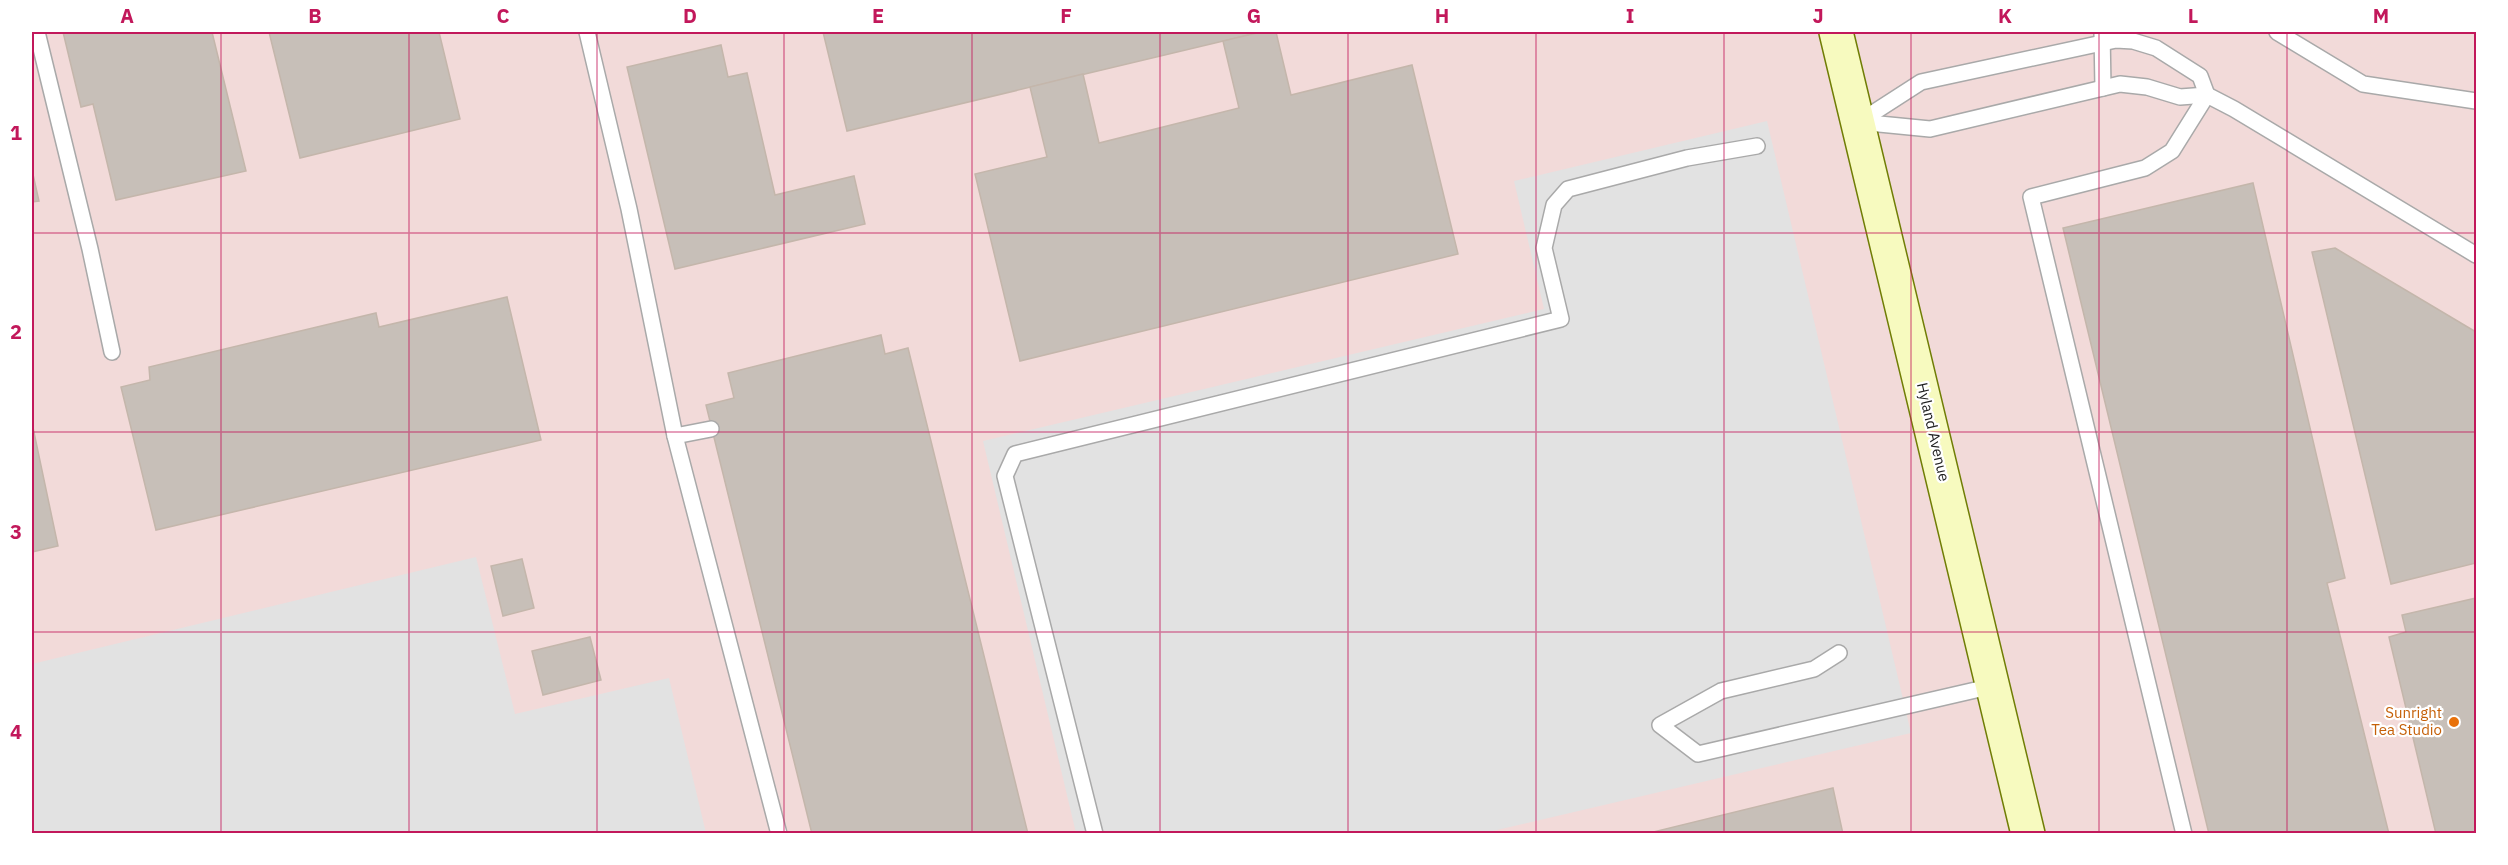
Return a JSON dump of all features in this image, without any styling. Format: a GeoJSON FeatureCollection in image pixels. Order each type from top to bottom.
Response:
{"type":"FeatureCollection","features":[{"type":"Feature","properties":{"kind":"street","name":"Hyland Avenue"},"geometry":{"type":"LineString","coordinates":[[1836,32],[2028,834]]}},
{"type":"Feature","properties":{"kind":"lane"},"geometry":{"type":"LineString","coordinates":[[37,32],[90,249],[112,352]]}},
{"type":"Feature","properties":{"kind":"lane"},"geometry":{"type":"LineString","coordinates":[[587,32],[629,208],[675,436],[779,834]]}},
{"type":"Feature","properties":{"kind":"lane"},"geometry":{"type":"LineString","coordinates":[[2277,32],[2363,84],[2476,101]]}},
{"type":"Feature","properties":{"kind":"lane"},"geometry":{"type":"LineString","coordinates":[[2103,36],[2103,88]]}},
{"type":"Feature","properties":{"kind":"lane"},"geometry":{"type":"LineString","coordinates":[[1859,122],[1921,82],[2103,36],[2156,48],[2200,76],[2207,95]]}},
{"type":"Feature","properties":{"kind":"lane"},"geometry":{"type":"LineString","coordinates":[[1859,122],[1930,129],[2103,88],[2133,84],[2180,97],[2207,95],[2476,255]]}},
{"type":"Feature","properties":{"kind":"lane"},"geometry":{"type":"LineString","coordinates":[[2184,834],[2031,197],[2145,168],[2172,151],[2207,95]]}},
{"type":"Feature","properties":{"kind":"lane"},"geometry":{"type":"LineString","coordinates":[[1095,834],[1005,476],[1015,454],[1561,319],[1544,248],[1554,205],[1568,189],[1687,158],[1757,146]]}},
{"type":"Feature","properties":{"kind":"lane"},"geometry":{"type":"LineString","coordinates":[[675,436],[711,429]]}},
{"type":"Feature","properties":{"kind":"lane"},"geometry":{"type":"LineString","coordinates":[[1839,653],[1814,669],[1721,691],[1660,726],[1698,754],[1993,686]]}},
{"type":"Feature","properties":{"kind":"shaded area"},"geometry":{"type":"Polygon","coordinates":[[[32,32],[2476,32],[2476,833],[32,833],[32,32]]]}},
{"type":"Feature","properties":{"kind":"shaded area"},"geometry":{"type":"Polygon","coordinates":[[[1767,121],[1911,733],[1484,833],[1076,833],[983,441],[1544,309],[1514,181],[1767,121]]]}},
{"type":"Feature","properties":{"kind":"shaded area"},"geometry":{"type":"Polygon","coordinates":[[[476,557],[515,714],[669,678],[706,833],[32,833],[32,664],[476,557]]]}},
{"type":"Feature","properties":{"kind":"building"},"geometry":{"type":"Polygon","coordinates":[[[63,32],[212,32],[246,171],[116,200],[93,104],[81,107],[63,32]]]}},
{"type":"Feature","properties":{"kind":"building"},"geometry":{"type":"Polygon","coordinates":[[[269,32],[439,32],[460,119],[300,158],[269,32]]]}},
{"type":"Feature","properties":{"kind":"building"},"geometry":{"type":"Polygon","coordinates":[[[823,32],[1261,32],[847,131],[823,32]]]}},
{"type":"Feature","properties":{"kind":"building"},"geometry":{"type":"Polygon","coordinates":[[[1261,32],[1276,32],[1291,95],[1412,65],[1458,254],[1020,361],[975,174],[1047,157],[1030,87],[1083,74],[1099,143],[1239,108],[1223,41],[1261,32]]]}},
{"type":"Feature","properties":{"kind":"building"},"geometry":{"type":"Polygon","coordinates":[[[721,45],[728,77],[747,73],[775,195],[854,176],[865,224],[675,269],[627,67],[721,45]]]}},
{"type":"Feature","properties":{"kind":"building"},"geometry":{"type":"Polygon","coordinates":[[[32,170],[39,201],[32,202],[32,170]]]}},
{"type":"Feature","properties":{"kind":"building"},"geometry":{"type":"Polygon","coordinates":[[[2253,183],[2345,578],[2327,583],[2389,834],[2209,834],[2063,228],[2253,183]]]}},
{"type":"Feature","properties":{"kind":"building"},"geometry":{"type":"Polygon","coordinates":[[[2335,248],[2476,332],[2476,563],[2391,584],[2312,252],[2335,248]]]}},
{"type":"Feature","properties":{"kind":"building"},"geometry":{"type":"Polygon","coordinates":[[[507,297],[541,440],[156,530],[121,387],[150,380],[149,367],[376,313],[379,327],[507,297]]]}},
{"type":"Feature","properties":{"kind":"building"},"geometry":{"type":"Polygon","coordinates":[[[881,335],[885,354],[908,348],[1028,834],[812,834],[706,405],[734,398],[728,373],[881,335]]]}},
{"type":"Feature","properties":{"kind":"building"},"geometry":{"type":"Polygon","coordinates":[[[32,423],[58,546],[32,552],[32,423]]]}},
{"type":"Feature","properties":{"kind":"building"},"geometry":{"type":"Polygon","coordinates":[[[522,559],[534,608],[503,616],[491,566],[522,559]]]}},
{"type":"Feature","properties":{"kind":"building"},"geometry":{"type":"Polygon","coordinates":[[[2476,598],[2476,834],[2436,834],[2389,637],[2406,632],[2402,615],[2476,598]]]}},
{"type":"Feature","properties":{"kind":"building"},"geometry":{"type":"Polygon","coordinates":[[[590,637],[601,680],[543,695],[532,651],[590,637]]]}},
{"type":"Feature","properties":{"kind":"building"},"geometry":{"type":"Polygon","coordinates":[[[1833,788],[1843,834],[1649,834],[1649,833],[1833,788]]]}},
{"type":"Feature","properties":{"kind":"place","name":"Sunright Tea Studio"},"geometry":{"type":"Point","coordinates":[2454,722]}}]}
